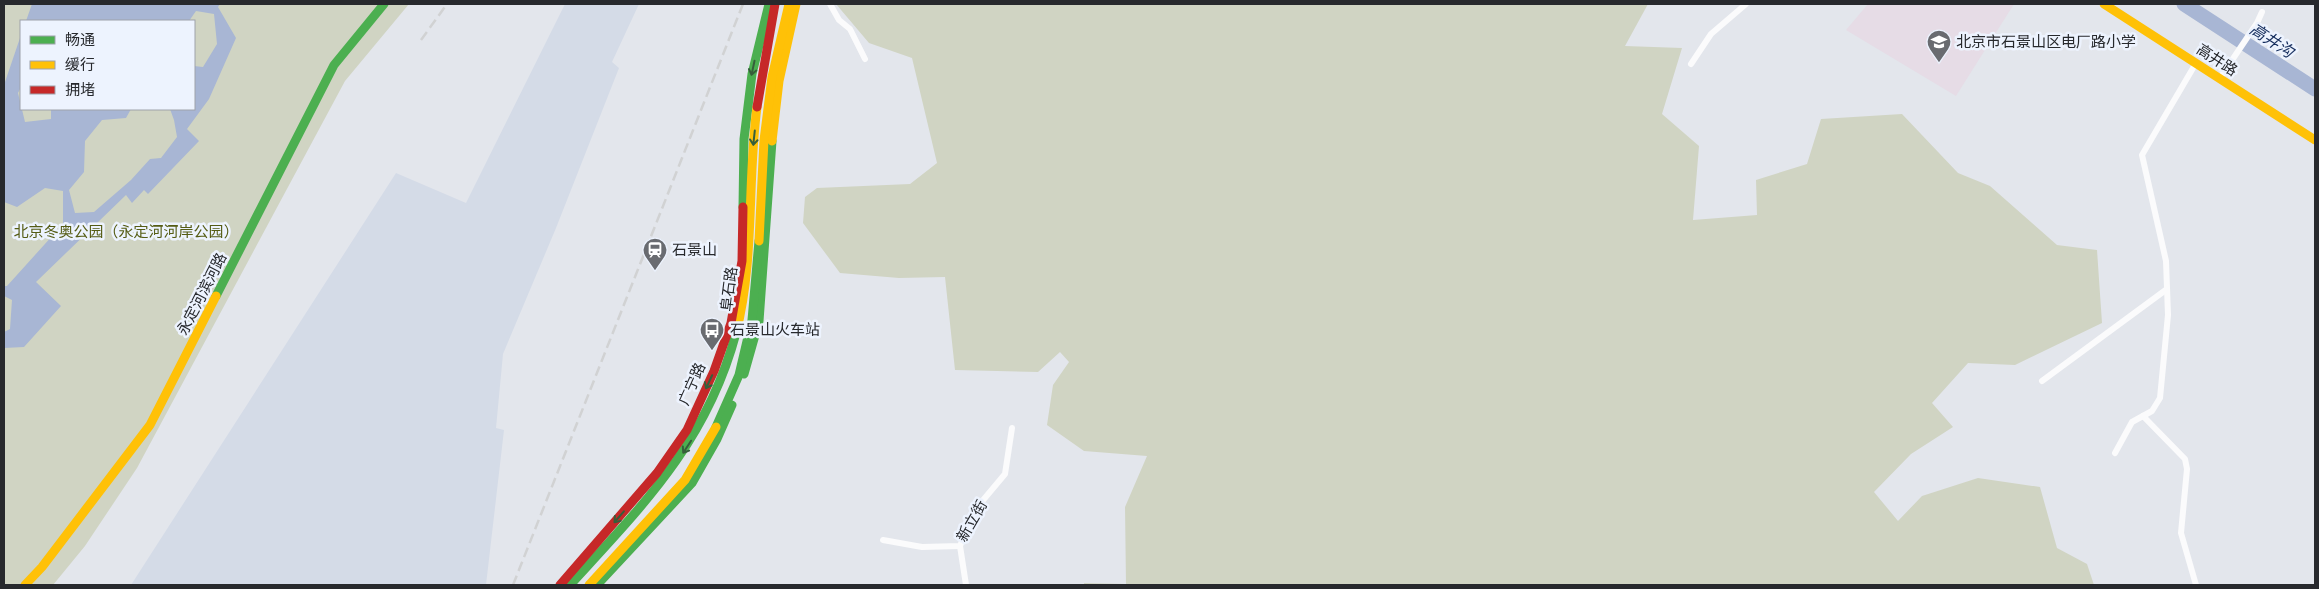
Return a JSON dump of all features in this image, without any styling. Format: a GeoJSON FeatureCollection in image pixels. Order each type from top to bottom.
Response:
{"type":"FeatureCollection","features":[{"type":"Feature","properties":{"kind":"main road","name":"永定河滨河路"},"geometry":{"type":"LineString","coordinates":[[25,585],[42,566],[150,425],[334,66],[384,4]]}},
{"type":"Feature","properties":{"kind":"main road","name":"广宁路"},"geometry":{"type":"LineString","coordinates":[[560,585],[658,473],[687,430],[714,371],[731,323],[738,292],[742,261],[744,139],[752,74],[769,4]]}},
{"type":"Feature","properties":{"kind":"main road","name":"阜石路"},"geometry":{"type":"LineString","coordinates":[[570,585],[670,473],[696,433],[724,370],[739,318],[744,286],[754,142],[762,76],[774,4]]}},
{"type":"Feature","properties":{"kind":"main road","name":"阜石路"},"geometry":{"type":"LineString","coordinates":[[589,585],[685,480],[711,438],[739,375],[752,320],[758,262],[764,140],[772,77],[789,4]]}},
{"type":"Feature","properties":{"kind":"main road"},"geometry":{"type":"LineString","coordinates":[[597,585],[692,483],[717,439],[744,376],[759,321],[773,130],[780,81],[796,4]]}},
{"type":"Feature","properties":{"kind":"main road","name":"高井路"},"geometry":{"type":"LineString","coordinates":[[2104,4],[2315,140]]}},
{"type":"Feature","properties":{"kind":"street"},"geometry":{"type":"LineString","coordinates":[[830,4],[839,20],[850,28],[865,59]]}},
{"type":"Feature","properties":{"kind":"street"},"geometry":{"type":"LineString","coordinates":[[1691,64],[1711,34],[1746,4]]}},
{"type":"Feature","properties":{"kind":"street"},"geometry":{"type":"LineString","coordinates":[[2220,78],[2257,23],[2262,12]]}},
{"type":"Feature","properties":{"kind":"street"},"geometry":{"type":"LineString","coordinates":[[2115,453],[2132,422],[2152,411],[2160,398],[2168,315],[2166,261],[2142,155],[2196,63]]}},
{"type":"Feature","properties":{"kind":"street"},"geometry":{"type":"LineString","coordinates":[[2042,381],[2167,290]]}},
{"type":"Feature","properties":{"kind":"street"},"geometry":{"type":"LineString","coordinates":[[2144,416],[2185,459],[2187,469],[2181,533],[2196,585]]}},
{"type":"Feature","properties":{"kind":"street","name":"新立街"},"geometry":{"type":"LineString","coordinates":[[883,540],[922,547],[960,546],[974,511],[1005,474],[1012,428]]}},
{"type":"Feature","properties":{"kind":"street"},"geometry":{"type":"LineString","coordinates":[[960,546],[966,585]]}},
{"type":"Feature","properties":{"kind":"shaded area"},"geometry":{"type":"Polygon","coordinates":[[[565,4],[639,4],[612,62],[619,68],[556,228],[503,354],[496,428],[504,430],[486,585],[131,585],[396,173],[466,203],[565,4]]]}},
{"type":"Feature","properties":{"kind":"shaded area","name":"北京市石景山区电厂路小学"},"geometry":{"type":"Polygon","coordinates":[[[1868,4],[2014,4],[1956,96],[1846,30],[1868,4]]]}},
{"type":"Feature","properties":{"kind":"green space","name":"北京冬奥公园（永定河河岸公园）"},"geometry":{"type":"Polygon","coordinates":[[[4,4],[409,4],[345,81],[137,468],[85,546],[53,585],[4,585],[4,4]]]}},
{"type":"Feature","properties":{"kind":"green space"},"geometry":{"type":"Polygon","coordinates":[[[836,4],[1648,4],[1625,46],[1682,48],[1662,114],[1699,146],[1693,220],[1757,215],[1756,180],[1807,164],[1821,119],[1902,114],[1958,173],[1990,186],[2057,245],[2097,250],[2102,323],[2015,365],[1968,363],[1932,403],[1953,427],[1911,454],[1874,492],[1898,521],[1922,496],[1978,478],[2040,487],[2057,548],[2087,564],[2094,585],[1084,585],[1084,583],[1126,584],[1125,507],[1147,456],[1084,451],[1047,425],[1053,385],[1069,362],[1060,352],[1038,372],[955,370],[945,277],[899,278],[840,273],[803,223],[805,197],[817,188],[910,184],[937,163],[912,58],[869,43],[836,4]]]}},
{"type":"Feature","properties":{"kind":"water"},"geometry":{"type":"Polygon","coordinates":[[[32,4],[220,4],[218,7],[236,38],[209,99],[187,129],[199,141],[148,194],[144,190],[132,203],[126,195],[36,282],[61,306],[24,347],[4,348],[4,332],[10,329],[12,300],[4,296],[4,286],[7,286],[63,224],[63,191],[45,188],[17,207],[4,202],[4,85],[20,38],[20,89],[18,93],[20,110],[22,110],[25,122],[51,119],[51,110],[130,110],[126,118],[102,120],[85,141],[84,172],[69,190],[75,213],[94,212],[131,180],[150,159],[161,158],[177,137],[170,110],[195,110],[195,66],[203,67],[217,44],[214,14],[196,11],[190,20],[26,20],[32,4]]]}},
{"type":"Feature","properties":{"kind":"waterway","name":"高井沟"},"geometry":{"type":"LineString","coordinates":[[2184,4],[2315,89]]}},
{"type":"Feature","properties":{"kind":"railway"},"geometry":{"type":"LineString","coordinates":[[421,40],[447,4]]}},
{"type":"Feature","properties":{"kind":"railway"},"geometry":{"type":"LineString","coordinates":[[513,585],[743,4]]}},
{"type":"Feature","properties":{"kind":"traffic: fast"},"geometry":{"type":"LineString","coordinates":[[216,296],[334,65],[384,4]]}},
{"type":"Feature","properties":{"kind":"traffic: fast"},"geometry":{"type":"LineString","coordinates":[[743,207],[744,139],[752,74],[769,4]]}},
{"type":"Feature","properties":{"kind":"traffic: fast"},"geometry":{"type":"LineString","coordinates":[[744,374],[759,321],[772,141]]}},
{"type":"Feature","properties":{"kind":"traffic: fast"},"geometry":{"type":"LineString","coordinates":[[716,427],[739,375],[752,320],[759,241]]}},
{"type":"Feature","properties":{"kind":"traffic: fast"},"geometry":{"type":"LineString","coordinates":[[570,585],[647,499],[670,470],[690,440],[724,372],[736,333]]}},
{"type":"Feature","properties":{"kind":"traffic: fast"},"geometry":{"type":"LineString","coordinates":[[597,585],[692,483],[717,439],[732,405]]}},
{"type":"Feature","properties":{"kind":"traffic: slow"},"geometry":{"type":"LineString","coordinates":[[759,241],[764,140],[772,77],[789,4]]}},
{"type":"Feature","properties":{"kind":"traffic: slow"},"geometry":{"type":"LineString","coordinates":[[772,141],[779,81],[796,4]]}},
{"type":"Feature","properties":{"kind":"traffic: slow"},"geometry":{"type":"LineString","coordinates":[[2104,4],[2315,140]]}},
{"type":"Feature","properties":{"kind":"traffic: slow"},"geometry":{"type":"LineString","coordinates":[[736,333],[746,277],[757,107]]}},
{"type":"Feature","properties":{"kind":"traffic: slow"},"geometry":{"type":"LineString","coordinates":[[25,585],[42,567],[150,425],[216,296]]}},
{"type":"Feature","properties":{"kind":"traffic: slow"},"geometry":{"type":"LineString","coordinates":[[589,585],[685,480],[716,427]]}},
{"type":"Feature","properties":{"kind":"traffic: jam"},"geometry":{"type":"LineString","coordinates":[[757,107],[775,4]]}},
{"type":"Feature","properties":{"kind":"traffic: jam"},"geometry":{"type":"LineString","coordinates":[[560,585],[657,473],[687,430],[714,371],[731,323],[742,261],[743,207]]}},
{"type":"Feature","properties":{"kind":"place","name":"北京市石景山区电厂路小学"},"geometry":{"type":"Point","coordinates":[1939,63]}},
{"type":"Feature","properties":{"kind":"place","name":"石景山"},"geometry":{"type":"Point","coordinates":[655,271]}},
{"type":"Feature","properties":{"kind":"place","name":"石景山火车站"},"geometry":{"type":"Point","coordinates":[712,351]}}]}
